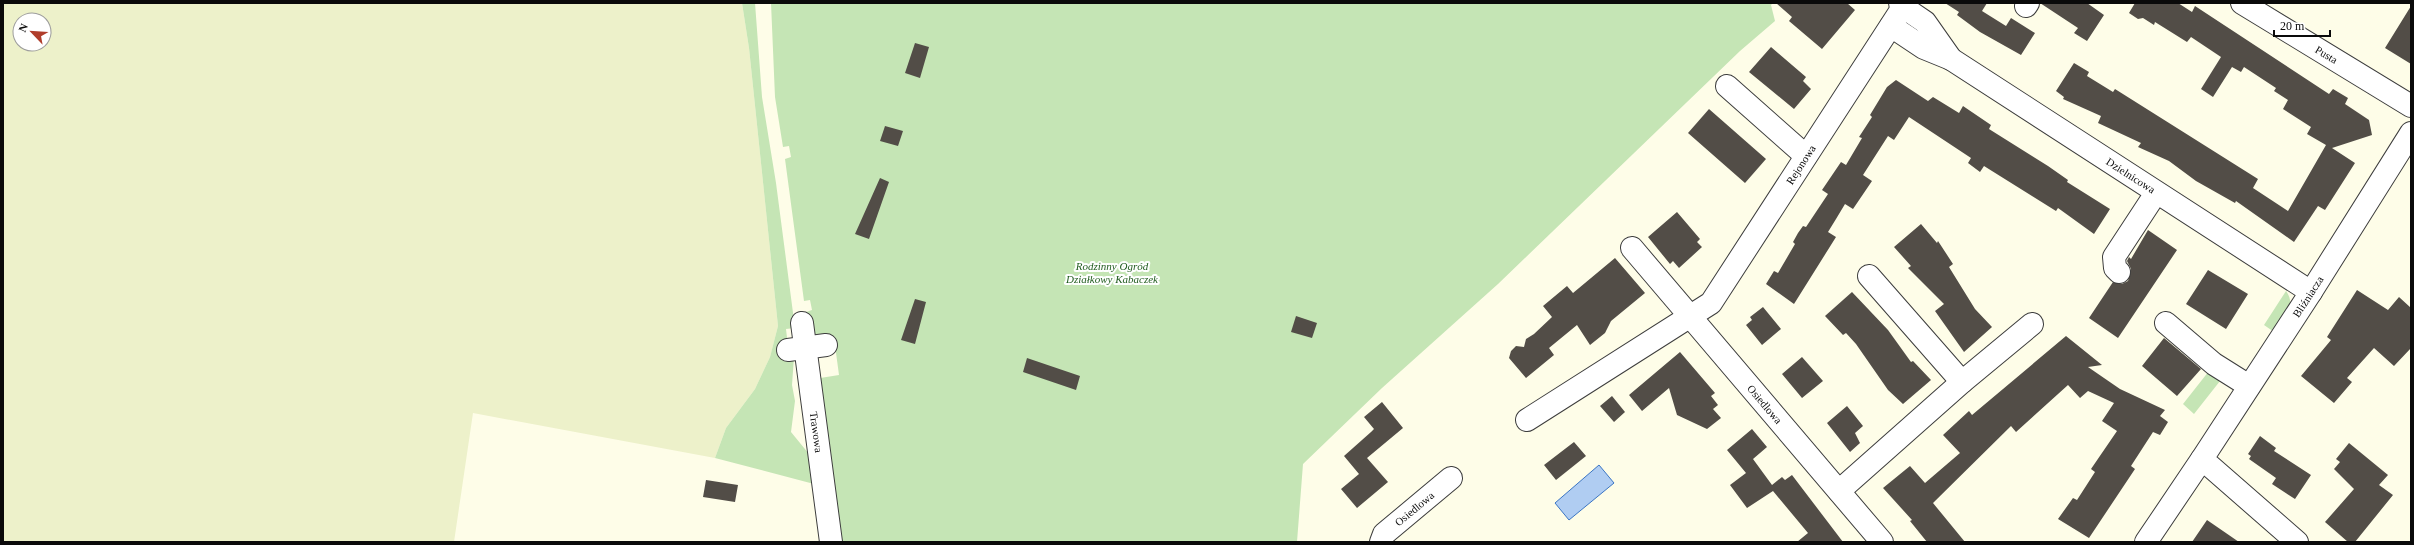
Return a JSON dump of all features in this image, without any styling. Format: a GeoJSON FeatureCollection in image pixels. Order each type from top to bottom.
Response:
{"type":"FeatureCollection","features":[{"type":"Feature","properties":{"kind":"street","name":"Pusta"},"geometry":{"type":"LineString","coordinates":[[2242,3],[2411,106]]}},
{"type":"Feature","properties":{"kind":"street","name":"Rejonowa"},"geometry":{"type":"LineString","coordinates":[[1691,315],[1711,303],[1891,26],[1902,5]]}},
{"type":"Feature","properties":{"kind":"street","name":"Dzielnicowa"},"geometry":{"type":"LineString","coordinates":[[1902,5],[1925,22],[1951,59]]}},
{"type":"Feature","properties":{"kind":"street","name":"Dzielnicowa"},"geometry":{"type":"LineString","coordinates":[[1891,26],[1924,48],[1951,59],[2311,292]]}},
{"type":"Feature","properties":{"kind":"street"},"geometry":{"type":"LineString","coordinates":[[1727,86],[1806,156]]}},
{"type":"Feature","properties":{"kind":"street","name":"Bliźniacza"},"geometry":{"type":"LineString","coordinates":[[2146,542],[2311,292],[2411,133]]}},
{"type":"Feature","properties":{"kind":"street"},"geometry":{"type":"LineString","coordinates":[[2119,272],[2115,268],[2114,257],[2156,193]]}},
{"type":"Feature","properties":{"kind":"street","name":"Osiedlowa"},"geometry":{"type":"LineString","coordinates":[[1632,248],[1691,315],[1882,542]]}},
{"type":"Feature","properties":{"kind":"street"},"geometry":{"type":"LineString","coordinates":[[1869,276],[1962,382]]}},
{"type":"Feature","properties":{"kind":"street"},"geometry":{"type":"LineString","coordinates":[[1527,420],[1691,315]]}},
{"type":"Feature","properties":{"kind":"street","name":"Trawowa"},"geometry":{"type":"LineString","coordinates":[[802,323],[797,349],[831,542]]}},
{"type":"Feature","properties":{"kind":"street"},"geometry":{"type":"LineString","coordinates":[[2166,323],[2214,364],[2249,386]]}},
{"type":"Feature","properties":{"kind":"street"},"geometry":{"type":"LineString","coordinates":[[1839,491],[1962,382],[2032,324]]}},
{"type":"Feature","properties":{"kind":"street"},"geometry":{"type":"LineString","coordinates":[[797,349],[826,345]]}},
{"type":"Feature","properties":{"kind":"street"},"geometry":{"type":"LineString","coordinates":[[2202,459],[2297,542]]}},
{"type":"Feature","properties":{"kind":"street","name":"Osiedlowa"},"geometry":{"type":"LineString","coordinates":[[1381,542],[1384,534],[1451,478]]}},
{"type":"Feature","properties":{"kind":"green space"},"geometry":{"type":"Polygon","coordinates":[[[3,3],[742,3],[749,48],[778,326],[770,357],[755,389],[726,428],[715,458],[473,413],[454,542],[3,542],[3,3]]]}},
{"type":"Feature","properties":{"kind":"green space"},"geometry":{"type":"Polygon","coordinates":[[[742,3],[755,3],[762,97],[776,183],[795,328],[786,329],[789,355],[794,357],[792,385],[795,401],[791,432],[809,454],[814,484],[715,458],[726,428],[755,389],[770,357],[778,326],[749,48],[742,3]]]}},
{"type":"Feature","properties":{"kind":"green space","name":"Rodzinny Ogród Działkowy Kabaczek"},"geometry":{"type":"Polygon","coordinates":[[[771,3],[1773,3],[1771,5],[1775,21],[1740,51],[1498,284],[1382,388],[1303,464],[1297,542],[838,542],[814,379],[839,375],[834,338],[815,341],[806,312],[812,310],[810,300],[804,301],[785,159],[791,157],[789,146],[783,147],[775,97],[771,3]]]}},
{"type":"Feature","properties":{"kind":"green space"},"geometry":{"type":"Polygon","coordinates":[[[2286,291],[2289,296],[2290,307],[2277,334],[2264,325],[2286,291]]]}},
{"type":"Feature","properties":{"kind":"green space"},"geometry":{"type":"Polygon","coordinates":[[[2209,371],[2220,381],[2194,414],[2183,404],[2209,371]]]}},
{"type":"Feature","properties":{"kind":"water"},"geometry":{"type":"Polygon","coordinates":[[[1599,465],[1614,483],[1569,520],[1555,503],[1599,465]]]}},
{"type":"Feature","properties":{"kind":"building"},"geometry":{"type":"Polygon","coordinates":[[[1776,3],[1847,3],[1855,10],[1822,49],[1789,21],[1792,17],[1776,3]]]}},
{"type":"Feature","properties":{"kind":"building"},"geometry":{"type":"Polygon","coordinates":[[[1945,3],[1987,3],[1982,11],[2006,26],[2011,18],[2035,33],[2021,55],[1980,32],[1957,15],[1959,12],[1945,3]]]}},
{"type":"Feature","properties":{"kind":"building"},"geometry":{"type":"Polygon","coordinates":[[[2040,3],[2087,3],[2104,15],[2087,41],[2074,33],[2078,28],[2040,3]]]}},
{"type":"Feature","properties":{"kind":"building"},"geometry":{"type":"Polygon","coordinates":[[[2135,3],[2178,3],[2192,12],[2195,6],[2329,94],[2333,89],[2348,98],[2345,104],[2369,120],[2372,135],[2332,148],[2355,163],[2325,210],[2318,206],[2294,242],[2236,201],[2235,203],[2196,181],[2169,161],[2138,147],[2141,143],[2098,123],[2101,116],[2063,99],[2064,97],[2056,91],[2074,63],[2089,72],[2087,76],[2113,92],[2115,89],[2258,179],[2253,188],[2288,211],[2326,145],[2307,134],[2311,127],[2283,109],[2288,100],[2274,91],[2276,88],[2244,67],[2241,72],[2232,67],[2213,97],[2201,89],[2221,57],[2191,37],[2187,42],[2155,22],[2154,25],[2143,18],[2138,19],[2129,13],[2135,3]]]}},
{"type":"Feature","properties":{"kind":"building"},"geometry":{"type":"Polygon","coordinates":[[[2411,6],[2411,64],[2385,48],[2411,6]]]}},
{"type":"Feature","properties":{"kind":"building"},"geometry":{"type":"Polygon","coordinates":[[[915,43],[929,47],[920,78],[905,73],[915,43]]]}},
{"type":"Feature","properties":{"kind":"building"},"geometry":{"type":"Polygon","coordinates":[[[1771,47],[1806,77],[1803,81],[1811,89],[1794,109],[1749,72],[1771,47]]]}},
{"type":"Feature","properties":{"kind":"building"},"geometry":{"type":"Polygon","coordinates":[[[1896,80],[1928,101],[1933,97],[1959,113],[1963,106],[1991,125],[1989,129],[2048,166],[2068,180],[2067,182],[2110,209],[2094,234],[2058,208],[2056,211],[1984,166],[1980,172],[1968,163],[1971,158],[1909,117],[1894,140],[1888,136],[1863,175],[1872,181],[1853,209],[1845,204],[1828,232],[1836,237],[1794,304],[1766,284],[1774,271],[1778,273],[1795,244],[1793,242],[1798,233],[1803,226],[1806,227],[1828,194],[1822,190],[1841,162],[1846,165],[1862,138],[1859,137],[1872,117],[1870,115],[1887,87],[1896,80]]]}},
{"type":"Feature","properties":{"kind":"building"},"geometry":{"type":"Polygon","coordinates":[[[1709,109],[1766,159],[1745,183],[1688,133],[1709,109]]]}},
{"type":"Feature","properties":{"kind":"building"},"geometry":{"type":"Polygon","coordinates":[[[885,126],[903,131],[898,146],[880,141],[885,126]]]}},
{"type":"Feature","properties":{"kind":"building"},"geometry":{"type":"Polygon","coordinates":[[[880,178],[889,182],[869,239],[855,234],[880,178]]]}},
{"type":"Feature","properties":{"kind":"building"},"geometry":{"type":"Polygon","coordinates":[[[1677,212],[1700,239],[1697,242],[1702,247],[1679,268],[1673,261],[1670,264],[1648,237],[1677,212]]]}},
{"type":"Feature","properties":{"kind":"building"},"geometry":{"type":"Polygon","coordinates":[[[1921,224],[1937,243],[1938,241],[1953,264],[1949,267],[1975,309],[1992,327],[1964,352],[1935,311],[1944,304],[1908,268],[1911,266],[1894,247],[1921,224]]]}},
{"type":"Feature","properties":{"kind":"building"},"geometry":{"type":"Polygon","coordinates":[[[2148,230],[2177,250],[2118,338],[2089,318],[2113,282],[2122,284],[2128,281],[2131,269],[2127,261],[2129,257],[2131,259],[2148,230]]]}},
{"type":"Feature","properties":{"kind":"building"},"geometry":{"type":"Polygon","coordinates":[[[1615,258],[1645,293],[1611,321],[1605,333],[1590,345],[1577,325],[1549,348],[1554,355],[1526,378],[1509,358],[1511,351],[1516,346],[1524,347],[1526,339],[1534,334],[1552,317],[1543,306],[1567,286],[1573,293],[1615,258]]]}},
{"type":"Feature","properties":{"kind":"building"},"geometry":{"type":"Polygon","coordinates":[[[2208,270],[2248,294],[2226,329],[2186,304],[2208,270]]]}},
{"type":"Feature","properties":{"kind":"building"},"geometry":{"type":"Polygon","coordinates":[[[2357,290],[2388,310],[2399,297],[2411,308],[2411,348],[2394,366],[2374,348],[2347,378],[2352,382],[2334,403],[2301,376],[2331,340],[2327,337],[2357,290]]]}},
{"type":"Feature","properties":{"kind":"building"},"geometry":{"type":"Polygon","coordinates":[[[1852,292],[1888,330],[1911,362],[1913,361],[1931,380],[1903,404],[1888,390],[1856,344],[1846,333],[1843,335],[1825,316],[1852,292]]]}},
{"type":"Feature","properties":{"kind":"building"},"geometry":{"type":"Polygon","coordinates":[[[915,299],[926,302],[915,344],[901,340],[915,299]]]}},
{"type":"Feature","properties":{"kind":"building"},"geometry":{"type":"Polygon","coordinates":[[[1763,307],[1781,329],[1762,345],[1746,325],[1752,320],[1750,317],[1763,307]]]}},
{"type":"Feature","properties":{"kind":"building"},"geometry":{"type":"Polygon","coordinates":[[[1296,316],[1317,323],[1312,338],[1291,332],[1296,316]]]}},
{"type":"Feature","properties":{"kind":"building"},"geometry":{"type":"Polygon","coordinates":[[[2066,336],[2102,365],[2088,367],[2120,389],[2165,410],[2160,416],[2168,422],[2160,435],[2153,432],[2131,466],[2135,469],[2089,538],[2058,519],[2073,498],[2077,500],[2095,472],[2091,469],[2117,431],[2102,421],[2114,403],[2088,391],[2080,398],[2068,385],[2016,432],[2011,426],[1933,503],[1965,542],[1927,542],[1910,521],[1912,520],[1883,488],[1910,466],[1925,483],[1960,453],[1943,435],[1969,411],[1972,415],[2066,336]]]}},
{"type":"Feature","properties":{"kind":"building"},"geometry":{"type":"Polygon","coordinates":[[[2164,338],[2201,369],[2177,396],[2142,366],[2164,338]]]}},
{"type":"Feature","properties":{"kind":"building"},"geometry":{"type":"Polygon","coordinates":[[[1680,352],[1715,393],[1711,396],[1718,405],[1713,409],[1721,418],[1707,429],[1677,415],[1669,388],[1642,411],[1629,395],[1680,352]]]}},
{"type":"Feature","properties":{"kind":"building"},"geometry":{"type":"Polygon","coordinates":[[[1802,357],[1823,381],[1802,398],[1782,374],[1802,357]]]}},
{"type":"Feature","properties":{"kind":"building"},"geometry":{"type":"Polygon","coordinates":[[[1027,358],[1080,376],[1076,390],[1023,372],[1027,358]]]}},
{"type":"Feature","properties":{"kind":"building"},"geometry":{"type":"Polygon","coordinates":[[[1612,396],[1625,412],[1614,422],[1600,406],[1612,396]]]}},
{"type":"Feature","properties":{"kind":"building"},"geometry":{"type":"Polygon","coordinates":[[[1382,402],[1403,428],[1367,458],[1388,482],[1357,508],[1341,489],[1359,474],[1344,456],[1374,429],[1364,417],[1382,402]]]}},
{"type":"Feature","properties":{"kind":"building"},"geometry":{"type":"Polygon","coordinates":[[[1847,406],[1863,426],[1855,433],[1860,443],[1850,452],[1827,423],[1847,406]]]}},
{"type":"Feature","properties":{"kind":"building"},"geometry":{"type":"Polygon","coordinates":[[[1752,429],[1767,447],[1753,459],[1772,485],[1782,477],[1785,480],[1792,475],[1843,542],[1797,542],[1808,533],[1773,491],[1747,508],[1730,485],[1746,473],[1727,450],[1752,429]]]}},
{"type":"Feature","properties":{"kind":"building"},"geometry":{"type":"Polygon","coordinates":[[[2260,436],[2276,448],[2274,451],[2311,475],[2295,499],[2272,484],[2276,478],[2249,459],[2251,456],[2248,454],[2260,436]]]}},
{"type":"Feature","properties":{"kind":"building"},"geometry":{"type":"Polygon","coordinates":[[[1574,442],[1586,456],[1556,480],[1544,465],[1574,442]]]}},
{"type":"Feature","properties":{"kind":"building"},"geometry":{"type":"Polygon","coordinates":[[[2349,443],[2388,475],[2379,485],[2393,495],[2355,542],[2348,542],[2325,522],[2354,489],[2334,469],[2340,462],[2336,459],[2349,443]]]}},
{"type":"Feature","properties":{"kind":"building"},"geometry":{"type":"Polygon","coordinates":[[[706,480],[738,485],[735,502],[703,497],[706,480]]]}},
{"type":"Feature","properties":{"kind":"building"},"geometry":{"type":"Polygon","coordinates":[[[2207,520],[2239,542],[2192,542],[2207,520]]]}}]}
